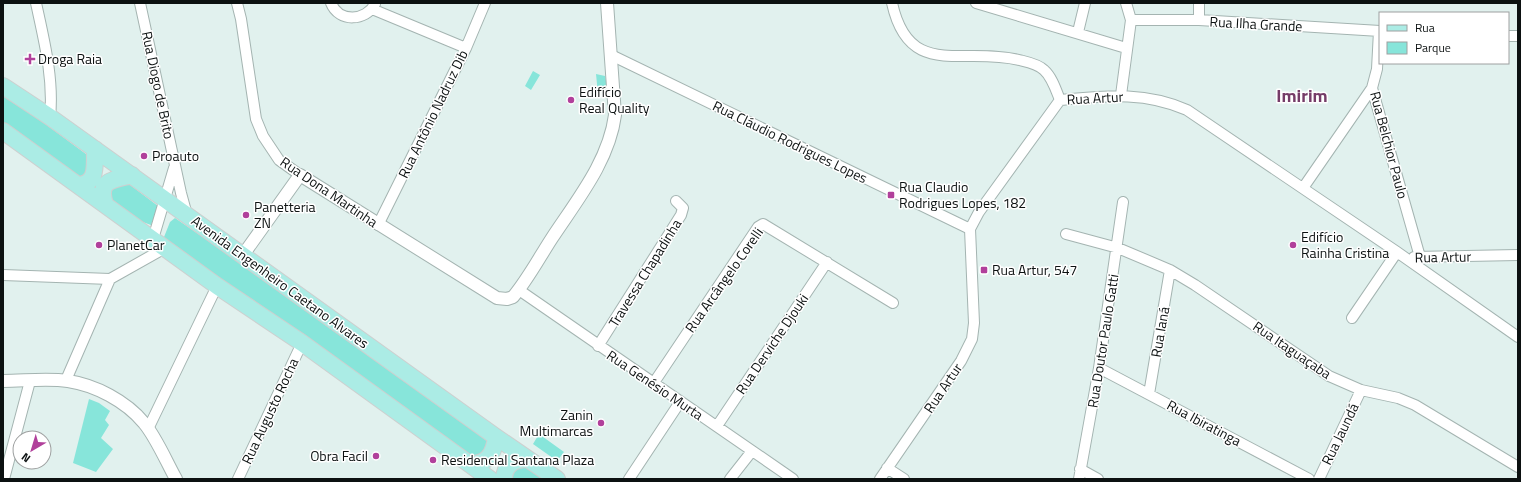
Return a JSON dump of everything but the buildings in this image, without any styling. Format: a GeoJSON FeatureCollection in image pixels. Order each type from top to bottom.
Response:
{"type":"FeatureCollection","features":[{"type":"Feature","properties":{"kind":"main road","name":"Avenida Engenheiro Caetano Alvares"},"geometry":{"type":"LineString","coordinates":[[3,86],[132,175],[496,437],[557,479]]}},
{"type":"Feature","properties":{"kind":"main road"},"geometry":{"type":"LineString","coordinates":[[3,131],[218,286],[302,343],[490,479]]}},
{"type":"Feature","properties":{"kind":"main road"},"geometry":{"type":"LineString","coordinates":[[79,185],[88,182],[94,173],[95,149]]}},
{"type":"Feature","properties":{"kind":"main road"},"geometry":{"type":"LineString","coordinates":[[105,204],[103,194],[107,184],[116,178],[132,175]]}},
{"type":"Feature","properties":{"kind":"main road"},"geometry":{"type":"LineString","coordinates":[[469,464],[477,464],[490,458],[495,448],[496,437]]}},
{"type":"Feature","properties":{"kind":"main road"},"geometry":{"type":"LineString","coordinates":[[504,479],[505,472],[510,464],[514,461],[527,459]]}},
{"type":"Feature","properties":{"kind":"street"},"geometry":{"type":"LineString","coordinates":[[36,3],[52,103],[50,117]]}},
{"type":"Feature","properties":{"kind":"street","name":"Rua Diogo de Brito"},"geometry":{"type":"LineString","coordinates":[[140,3],[187,215]]}},
{"type":"Feature","properties":{"kind":"street","name":"Rua Dona Martinha"},"geometry":{"type":"LineString","coordinates":[[237,3],[241,19],[256,119],[263,136],[279,160],[378,225],[497,298],[507,299],[513,297],[518,290]]}},
{"type":"Feature","properties":{"kind":"street"},"geometry":{"type":"LineString","coordinates":[[331,3],[338,13],[347,17],[356,18],[365,15],[374,6],[466,48]]}},
{"type":"Feature","properties":{"kind":"street","name":"Rua Antônio Nadruz Dib"},"geometry":{"type":"LineString","coordinates":[[378,225],[466,48],[485,3]]}},
{"type":"Feature","properties":{"kind":"street"},"geometry":{"type":"LineString","coordinates":[[518,290],[595,171],[608,146],[613,131],[616,115],[607,3]]}},
{"type":"Feature","properties":{"kind":"street"},"geometry":{"type":"LineString","coordinates":[[892,3],[900,29],[906,39],[915,47],[926,53],[1001,56],[1033,63],[1044,70],[1050,78],[1060,100]]}},
{"type":"Feature","properties":{"kind":"street"},"geometry":{"type":"LineString","coordinates":[[1078,32],[1085,3]]}},
{"type":"Feature","properties":{"kind":"street"},"geometry":{"type":"LineString","coordinates":[[1121,95],[1126,48],[1131,20],[1126,3]]}},
{"type":"Feature","properties":{"kind":"street"},"geometry":{"type":"LineString","coordinates":[[1199,20],[1200,3]]}},
{"type":"Feature","properties":{"kind":"street"},"geometry":{"type":"LineString","coordinates":[[984,4],[1126,48]]}},
{"type":"Feature","properties":{"kind":"street","name":"Rua Ilha Grande"},"geometry":{"type":"LineString","coordinates":[[1131,20],[1199,20],[1379,31]]}},
{"type":"Feature","properties":{"kind":"street","name":"Rua Belchior Paulo"},"geometry":{"type":"LineString","coordinates":[[1379,31],[1377,69],[1372,88],[1420,257]]}},
{"type":"Feature","properties":{"kind":"street","name":"Rua Cláudio Rodrigues Lopes"},"geometry":{"type":"LineString","coordinates":[[611,55],[970,229]]}},
{"type":"Feature","properties":{"kind":"street"},"geometry":{"type":"LineString","coordinates":[[1303,188],[1372,88]]}},
{"type":"Feature","properties":{"kind":"street","name":"Rua Artur"},"geometry":{"type":"LineString","coordinates":[[880,479],[961,361],[972,339],[974,323],[970,229],[979,212],[1060,100],[1121,95],[1171,103],[1187,110],[1400,255],[1420,257],[1518,255]]}},
{"type":"Feature","properties":{"kind":"street"},"geometry":{"type":"LineString","coordinates":[[66,380],[110,279],[159,243],[164,199],[175,166]]}},
{"type":"Feature","properties":{"kind":"street"},"geometry":{"type":"LineString","coordinates":[[243,255],[300,175]]}},
{"type":"Feature","properties":{"kind":"street","name":"Travessa Chapadinha"},"geometry":{"type":"LineString","coordinates":[[598,346],[682,215],[683,208],[676,200]]}},
{"type":"Feature","properties":{"kind":"street","name":"Rua Doutor Paulo Gatti"},"geometry":{"type":"LineString","coordinates":[[1080,474],[1118,248],[1123,202]]}},
{"type":"Feature","properties":{"kind":"street","name":"Rua Arcângelo Corelli"},"geometry":{"type":"LineString","coordinates":[[653,384],[760,225],[766,224],[893,303]]}},
{"type":"Feature","properties":{"kind":"street","name":"Rua Itaguaçaba"},"geometry":{"type":"LineString","coordinates":[[1066,234],[1118,248],[1170,270],[1195,285],[1329,376],[1361,390],[1398,398],[1415,405],[1518,467]]}},
{"type":"Feature","properties":{"kind":"street"},"geometry":{"type":"LineString","coordinates":[[1352,318],[1400,255],[1518,337]]}},
{"type":"Feature","properties":{"kind":"street","name":"Rua Derviche Djouki"},"geometry":{"type":"LineString","coordinates":[[717,426],[827,262]]}},
{"type":"Feature","properties":{"kind":"street","name":"Rua Ianá"},"geometry":{"type":"LineString","coordinates":[[1149,394],[1170,270]]}},
{"type":"Feature","properties":{"kind":"street"},"geometry":{"type":"LineString","coordinates":[[3,275],[110,279]]}},
{"type":"Feature","properties":{"kind":"street"},"geometry":{"type":"LineString","coordinates":[[148,429],[218,286]]}},
{"type":"Feature","properties":{"kind":"street","name":"Rua Genésio Murta"},"geometry":{"type":"LineString","coordinates":[[518,290],[793,479]]}},
{"type":"Feature","properties":{"kind":"street","name":"Rua Augusto Rocha"},"geometry":{"type":"LineString","coordinates":[[238,479],[302,343]]}},
{"type":"Feature","properties":{"kind":"street","name":"Rua Ibiratinga"},"geometry":{"type":"LineString","coordinates":[[1099,368],[1309,479]]}},
{"type":"Feature","properties":{"kind":"street"},"geometry":{"type":"LineString","coordinates":[[3,381],[66,380],[86,385],[105,394],[128,408],[148,429],[176,479]]}},
{"type":"Feature","properties":{"kind":"street"},"geometry":{"type":"LineString","coordinates":[[4,479],[30,381]]}},
{"type":"Feature","properties":{"kind":"street","name":"Rua Jaundá"},"geometry":{"type":"LineString","coordinates":[[1319,479],[1361,390]]}},
{"type":"Feature","properties":{"kind":"street"},"geometry":{"type":"LineString","coordinates":[[629,479],[680,402]]}},
{"type":"Feature","properties":{"kind":"street"},"geometry":{"type":"LineString","coordinates":[[730,479],[752,451]]}},
{"type":"Feature","properties":{"kind":"street"},"geometry":{"type":"LineString","coordinates":[[887,468],[904,479]]}},
{"type":"Feature","properties":{"kind":"street"},"geometry":{"type":"LineString","coordinates":[[1080,474],[1098,479]]}},
{"type":"Feature","properties":{"kind":"green space"},"geometry":{"type":"Polygon","coordinates":[[[533,71],[540,75],[531,90],[525,86],[533,71]]]}},
{"type":"Feature","properties":{"kind":"green space"},"geometry":{"type":"Polygon","coordinates":[[[596,74],[605,76],[608,91],[598,94],[596,74]]]}},
{"type":"Feature","properties":{"kind":"green space"},"geometry":{"type":"Polygon","coordinates":[[[3,96],[40,120],[90,157],[86,177],[77,177],[3,127],[3,96]]]}},
{"type":"Feature","properties":{"kind":"green space"},"geometry":{"type":"Polygon","coordinates":[[[125,181],[158,206],[151,225],[140,221],[106,198],[113,182],[125,181]]]}},
{"type":"Feature","properties":{"kind":"green space"},"geometry":{"type":"Polygon","coordinates":[[[175,218],[492,443],[489,451],[474,458],[173,246],[164,237],[170,222],[175,218]]]}},
{"type":"Feature","properties":{"kind":"green space"},"geometry":{"type":"Polygon","coordinates":[[[89,399],[99,403],[110,411],[105,420],[109,425],[101,438],[113,449],[96,472],[73,463],[89,399]]]}},
{"type":"Feature","properties":{"kind":"green space"},"geometry":{"type":"Polygon","coordinates":[[[539,434],[564,452],[557,461],[533,444],[539,434]]]}},
{"type":"Feature","properties":{"kind":"green space"},"geometry":{"type":"Polygon","coordinates":[[[523,463],[547,479],[509,479],[511,467],[523,463]]]}},
{"type":"Feature","properties":{"kind":"place","name":"Droga Raia"},"geometry":{"type":"Point","coordinates":[30,59]}},
{"type":"Feature","properties":{"kind":"place","name":"Edifício Real Quality"},"geometry":{"type":"Point","coordinates":[571,100]}},
{"type":"Feature","properties":{"kind":"place","name":"Proauto"},"geometry":{"type":"Point","coordinates":[144,156]}},
{"type":"Feature","properties":{"kind":"place","name":"Rua Claudio Rodrigues Lopes, 182"},"geometry":{"type":"Point","coordinates":[891,195]}},
{"type":"Feature","properties":{"kind":"place","name":"Panetteria ZN"},"geometry":{"type":"Point","coordinates":[246,215]}},
{"type":"Feature","properties":{"kind":"place","name":"PlanetCar"},"geometry":{"type":"Point","coordinates":[99,245]}},
{"type":"Feature","properties":{"kind":"place","name":"Edifício Rainha Cristina"},"geometry":{"type":"Point","coordinates":[1293,245]}},
{"type":"Feature","properties":{"kind":"place","name":"Rua Artur, 547"},"geometry":{"type":"Point","coordinates":[984,270]}},
{"type":"Feature","properties":{"kind":"place","name":"Zanin Multimarcas"},"geometry":{"type":"Point","coordinates":[601,423]}},
{"type":"Feature","properties":{"kind":"place","name":"Obra Facil"},"geometry":{"type":"Point","coordinates":[376,456]}},
{"type":"Feature","properties":{"kind":"place","name":"Residencial Santana Plaza"},"geometry":{"type":"Point","coordinates":[433,460]}},
{"type":"Feature","properties":{"kind":"district","name":"Imirim"},"geometry":{"type":"Point","coordinates":[1302,96]}}]}
